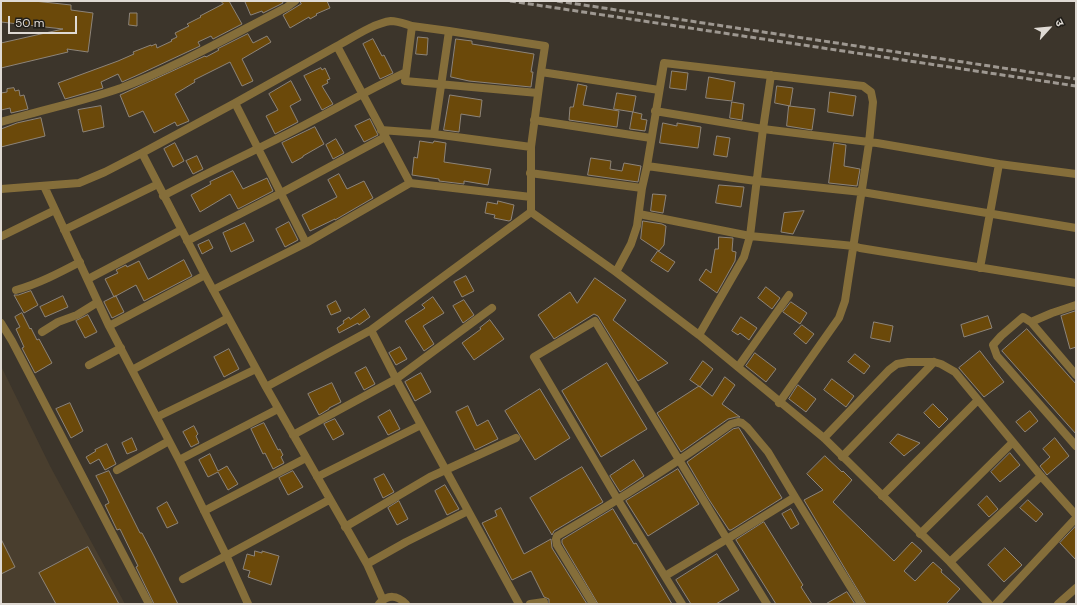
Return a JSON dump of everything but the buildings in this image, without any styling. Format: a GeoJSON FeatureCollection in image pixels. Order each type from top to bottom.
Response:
{"type":"FeatureCollection","features":[{"type":"Feature","properties":{"kind":"street"},"geometry":{"type":"LineString","coordinates":[[1,122],[82,101],[121,87],[175,64],[287,7],[295,1]]}},
{"type":"Feature","properties":{"kind":"street"},"geometry":{"type":"LineString","coordinates":[[1,189],[79,183],[105,172],[235,103],[337,46],[382,23],[392,21],[402,22],[412,26],[545,46],[530,148],[531,212]]}},
{"type":"Feature","properties":{"kind":"street"},"geometry":{"type":"LineString","coordinates":[[412,26],[405,81],[538,93]]}},
{"type":"Feature","properties":{"kind":"street"},"geometry":{"type":"LineString","coordinates":[[434,134],[449,31]]}},
{"type":"Feature","properties":{"kind":"street"},"geometry":{"type":"LineString","coordinates":[[337,46],[410,184]]}},
{"type":"Feature","properties":{"kind":"street"},"geometry":{"type":"LineString","coordinates":[[616,272],[631,244],[637,226],[642,188],[664,63],[863,86],[871,92],[874,102],[869,143],[845,301],[839,318],[780,403]]}},
{"type":"Feature","properties":{"kind":"street"},"geometry":{"type":"LineString","coordinates":[[163,196],[362,93],[406,72]]}},
{"type":"Feature","properties":{"kind":"street"},"geometry":{"type":"LineString","coordinates":[[541,72],[659,90]]}},
{"type":"Feature","properties":{"kind":"street"},"geometry":{"type":"LineString","coordinates":[[699,336],[744,257],[750,236],[756,181],[771,76]]}},
{"type":"Feature","properties":{"kind":"street"},"geometry":{"type":"LineString","coordinates":[[235,103],[306,243]]}},
{"type":"Feature","properties":{"kind":"street"},"geometry":{"type":"LineString","coordinates":[[655,111],[763,129],[877,143],[999,164],[1076,174]]}},
{"type":"Feature","properties":{"kind":"street"},"geometry":{"type":"LineString","coordinates":[[534,120],[651,138]]}},
{"type":"Feature","properties":{"kind":"street"},"geometry":{"type":"LineString","coordinates":[[187,241],[281,194],[383,134],[434,134],[530,148]]}},
{"type":"Feature","properties":{"kind":"street"},"geometry":{"type":"LineString","coordinates":[[142,153],[163,196],[228,318],[329,500],[367,564],[381,602],[387,598],[397,597],[406,604]]}},
{"type":"Feature","properties":{"kind":"street"},"geometry":{"type":"LineString","coordinates":[[980,268],[999,164]]}},
{"type":"Feature","properties":{"kind":"street"},"geometry":{"type":"LineString","coordinates":[[647,166],[756,181],[862,192],[1076,228]]}},
{"type":"Feature","properties":{"kind":"street"},"geometry":{"type":"LineString","coordinates":[[530,173],[642,188]]}},
{"type":"Feature","properties":{"kind":"street"},"geometry":{"type":"LineString","coordinates":[[64,230],[158,184]]}},
{"type":"Feature","properties":{"kind":"street"},"geometry":{"type":"LineString","coordinates":[[213,290],[306,243],[410,184],[531,197]]}},
{"type":"Feature","properties":{"kind":"street"},"geometry":{"type":"LineString","coordinates":[[44,186],[98,302],[179,460],[226,555],[248,604]]}},
{"type":"Feature","properties":{"kind":"street"},"geometry":{"type":"LineString","coordinates":[[2,236],[55,210]]}},
{"type":"Feature","properties":{"kind":"street"},"geometry":{"type":"LineString","coordinates":[[531,212],[616,272],[699,336],[824,438],[950,562],[989,604]]}},
{"type":"Feature","properties":{"kind":"street"},"geometry":{"type":"LineString","coordinates":[[266,387],[371,330],[531,212]]}},
{"type":"Feature","properties":{"kind":"street"},"geometry":{"type":"LineString","coordinates":[[639,214],[750,236],[854,246],[1076,283]]}},
{"type":"Feature","properties":{"kind":"street"},"geometry":{"type":"LineString","coordinates":[[88,279],[181,230]]}},
{"type":"Feature","properties":{"kind":"street"},"geometry":{"type":"LineString","coordinates":[[16,290],[30,286],[58,274],[80,262]]}},
{"type":"Feature","properties":{"kind":"street"},"geometry":{"type":"LineString","coordinates":[[110,326],[205,275]]}},
{"type":"Feature","properties":{"kind":"street"},"geometry":{"type":"LineString","coordinates":[[738,367],[789,295]]}},
{"type":"Feature","properties":{"kind":"street"},"geometry":{"type":"LineString","coordinates":[[42,332],[58,322],[77,315],[98,302]]}},
{"type":"Feature","properties":{"kind":"street"},"geometry":{"type":"LineString","coordinates":[[1031,322],[1052,313],[1076,306]]}},
{"type":"Feature","properties":{"kind":"street"},"geometry":{"type":"LineString","coordinates":[[293,435],[396,379],[492,308]]}},
{"type":"Feature","properties":{"kind":"street"},"geometry":{"type":"LineString","coordinates":[[1076,375],[1031,322],[1023,317],[993,345],[997,356],[1076,446]]}},
{"type":"Feature","properties":{"kind":"street"},"geometry":{"type":"LineString","coordinates":[[132,370],[228,318]]}},
{"type":"Feature","properties":{"kind":"street"},"geometry":{"type":"LineString","coordinates":[[682,604],[618,500],[534,358],[595,321],[767,604]]}},
{"type":"Feature","properties":{"kind":"street"},"geometry":{"type":"LineString","coordinates":[[1,323],[16,348],[149,604]]}},
{"type":"Feature","properties":{"kind":"street"},"geometry":{"type":"LineString","coordinates":[[371,330],[445,470],[519,604]]}},
{"type":"Feature","properties":{"kind":"street"},"geometry":{"type":"LineString","coordinates":[[89,365],[121,348]]}},
{"type":"Feature","properties":{"kind":"street"},"geometry":{"type":"LineString","coordinates":[[824,438],[889,370],[897,364],[908,362],[934,362],[941,364],[955,372],[1076,517],[996,604]]}},
{"type":"Feature","properties":{"kind":"street"},"geometry":{"type":"LineString","coordinates":[[842,457],[934,362]]}},
{"type":"Feature","properties":{"kind":"street"},"geometry":{"type":"LineString","coordinates":[[1068,365],[1076,362]]}},
{"type":"Feature","properties":{"kind":"street"},"geometry":{"type":"LineString","coordinates":[[157,417],[256,369]]}},
{"type":"Feature","properties":{"kind":"street"},"geometry":{"type":"LineString","coordinates":[[882,496],[978,400]]}},
{"type":"Feature","properties":{"kind":"street"},"geometry":{"type":"LineString","coordinates":[[179,460],[278,409]]}},
{"type":"Feature","properties":{"kind":"street"},"geometry":{"type":"LineString","coordinates":[[593,604],[557,545],[557,536],[618,500],[679,461],[731,424],[738,422],[742,423],[768,452],[861,604]]}},
{"type":"Feature","properties":{"kind":"street"},"geometry":{"type":"LineString","coordinates":[[317,478],[421,425]]}},
{"type":"Feature","properties":{"kind":"street"},"geometry":{"type":"LineString","coordinates":[[345,527],[407,490],[445,470],[516,438]]}},
{"type":"Feature","properties":{"kind":"street"},"geometry":{"type":"LineString","coordinates":[[117,470],[169,441]]}},
{"type":"Feature","properties":{"kind":"street"},"geometry":{"type":"LineString","coordinates":[[920,534],[1013,442]]}},
{"type":"Feature","properties":{"kind":"street"},"geometry":{"type":"LineString","coordinates":[[204,511],[306,458]]}},
{"type":"Feature","properties":{"kind":"street"},"geometry":{"type":"LineString","coordinates":[[950,562],[1041,476]]}},
{"type":"Feature","properties":{"kind":"street"},"geometry":{"type":"LineString","coordinates":[[665,576],[795,498]]}},
{"type":"Feature","properties":{"kind":"street"},"geometry":{"type":"LineString","coordinates":[[182,579],[329,500]]}},
{"type":"Feature","properties":{"kind":"street"},"geometry":{"type":"LineString","coordinates":[[367,564],[406,542],[468,511]]}},
{"type":"Feature","properties":{"kind":"street"},"geometry":{"type":"LineString","coordinates":[[1058,604],[1076,588]]}},
{"type":"Feature","properties":{"kind":"street"},"geometry":{"type":"LineString","coordinates":[[530,604],[544,602]]}},
{"type":"Feature","properties":{"kind":"shaded area"},"geometry":{"type":"Polygon","coordinates":[[[1,366],[50,466],[125,604],[1,604],[1,366]]]}},
{"type":"Feature","properties":{"kind":"railway"},"geometry":{"type":"LineString","coordinates":[[510,1],[1076,86]]}},
{"type":"Feature","properties":{"kind":"railway"},"geometry":{"type":"LineString","coordinates":[[557,1],[1076,79]]}}]}
